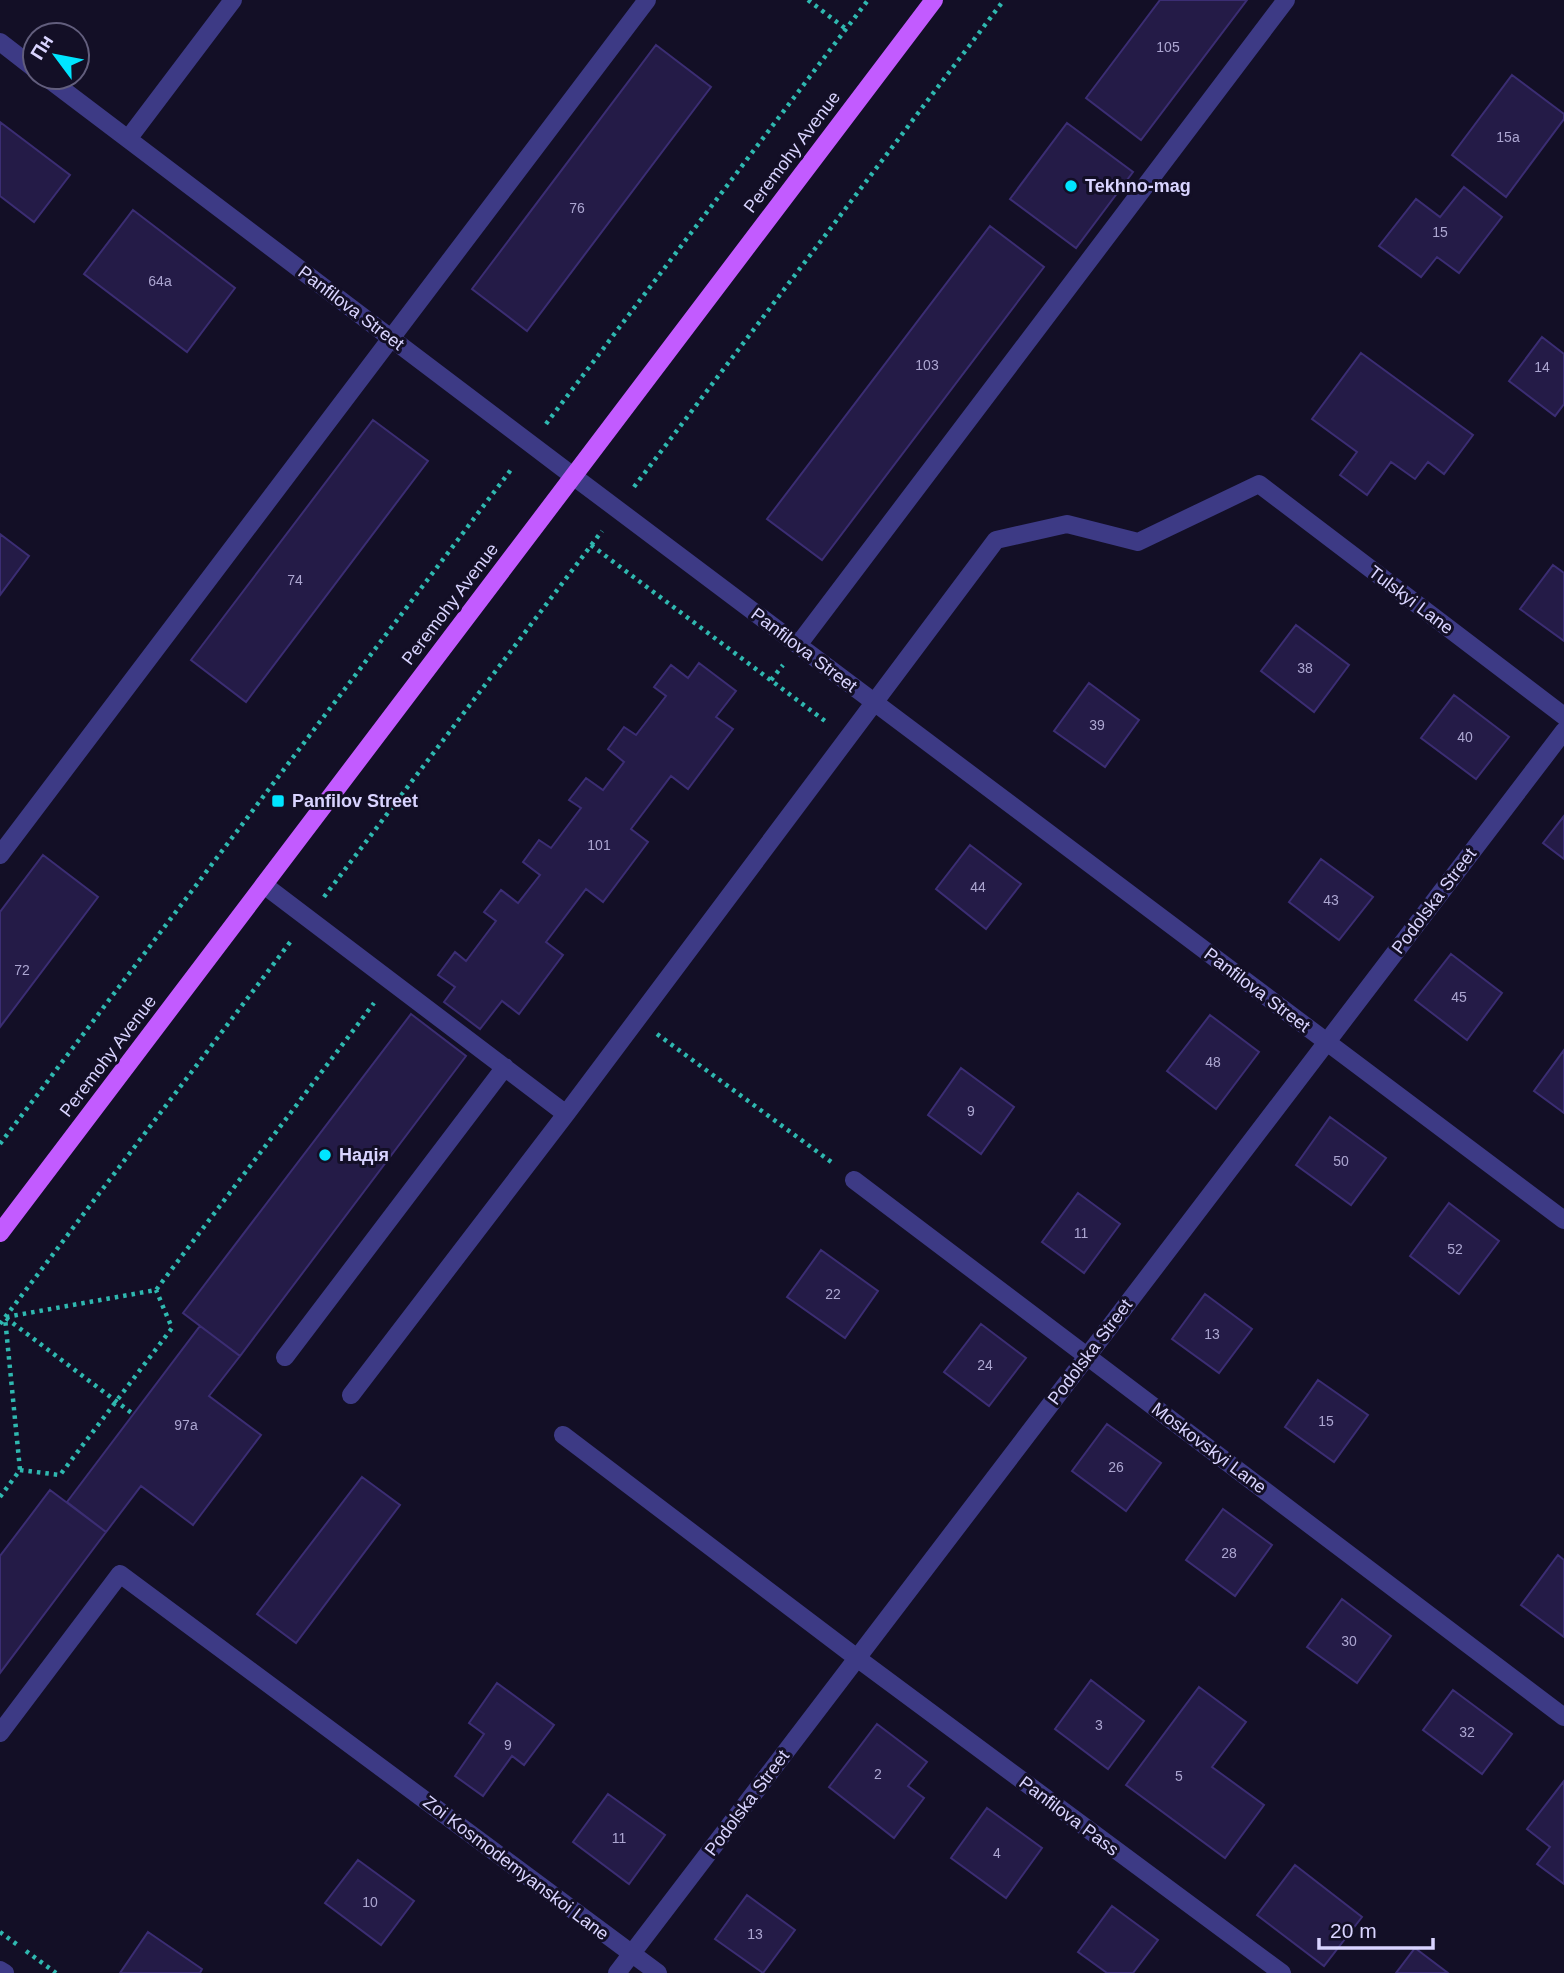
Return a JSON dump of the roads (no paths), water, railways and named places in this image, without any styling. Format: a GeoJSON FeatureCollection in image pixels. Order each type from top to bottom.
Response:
{"type":"FeatureCollection","features":[{"type":"Feature","properties":{"kind":"main road","name":"Peremohy Avenue"},"geometry":{"type":"LineString","coordinates":[[0,1233],[934,0]]}},
{"type":"Feature","properties":{"kind":"street"},"geometry":{"type":"LineString","coordinates":[[128,139],[233,0]]}},
{"type":"Feature","properties":{"kind":"street"},"geometry":{"type":"LineString","coordinates":[[0,855],[647,0]]}},
{"type":"Feature","properties":{"kind":"street"},"geometry":{"type":"LineString","coordinates":[[798,645],[1286,0]]}},
{"type":"Feature","properties":{"kind":"street"},"geometry":{"type":"LineString","coordinates":[[0,42],[21,58]]}},
{"type":"Feature","properties":{"kind":"street","name":"Panfilova Street"},"geometry":{"type":"LineString","coordinates":[[65,91],[1564,1220]]}},
{"type":"Feature","properties":{"kind":"street","name":"Tulskyi Lane"},"geometry":{"type":"LineString","coordinates":[[874,702],[996,540],[1067,524],[1138,542],[1259,484],[1564,716]]}},
{"type":"Feature","properties":{"kind":"street"},"geometry":{"type":"LineString","coordinates":[[351,1395],[566,1114],[874,702]]}},
{"type":"Feature","properties":{"kind":"street","name":"Podolska Street"},"geometry":{"type":"LineString","coordinates":[[617,1973],[1564,731]]}},
{"type":"Feature","properties":{"kind":"street"},"geometry":{"type":"LineString","coordinates":[[264,885],[566,1114]]}},
{"type":"Feature","properties":{"kind":"street"},"geometry":{"type":"LineString","coordinates":[[285,1357],[505,1067]]}},
{"type":"Feature","properties":{"kind":"street","name":"Moskovskyi Lane"},"geometry":{"type":"LineString","coordinates":[[855,1180],[1564,1717]]}},
{"type":"Feature","properties":{"kind":"street","name":"Panfilova Pass"},"geometry":{"type":"LineString","coordinates":[[563,1435],[857,1658],[1282,1973]]}},
{"type":"Feature","properties":{"kind":"street","name":"Zoi Kosmodemyanskoi Lane"},"geometry":{"type":"LineString","coordinates":[[0,1733],[120,1574],[658,1973]]}},
{"type":"Feature","properties":{"kind":"street"},"geometry":{"type":"LineString","coordinates":[[0,1970],[5,1973]]}},
{"type":"Feature","properties":{"kind":"place","name":"Tekhno-mag"},"geometry":{"type":"Point","coordinates":[1071,186]}},
{"type":"Feature","properties":{"kind":"place","name":"Panfilov Street"},"geometry":{"type":"Point","coordinates":[278,801]}},
{"type":"Feature","properties":{"kind":"place","name":"Надiя"},"geometry":{"type":"Point","coordinates":[325,1155]}}]}
